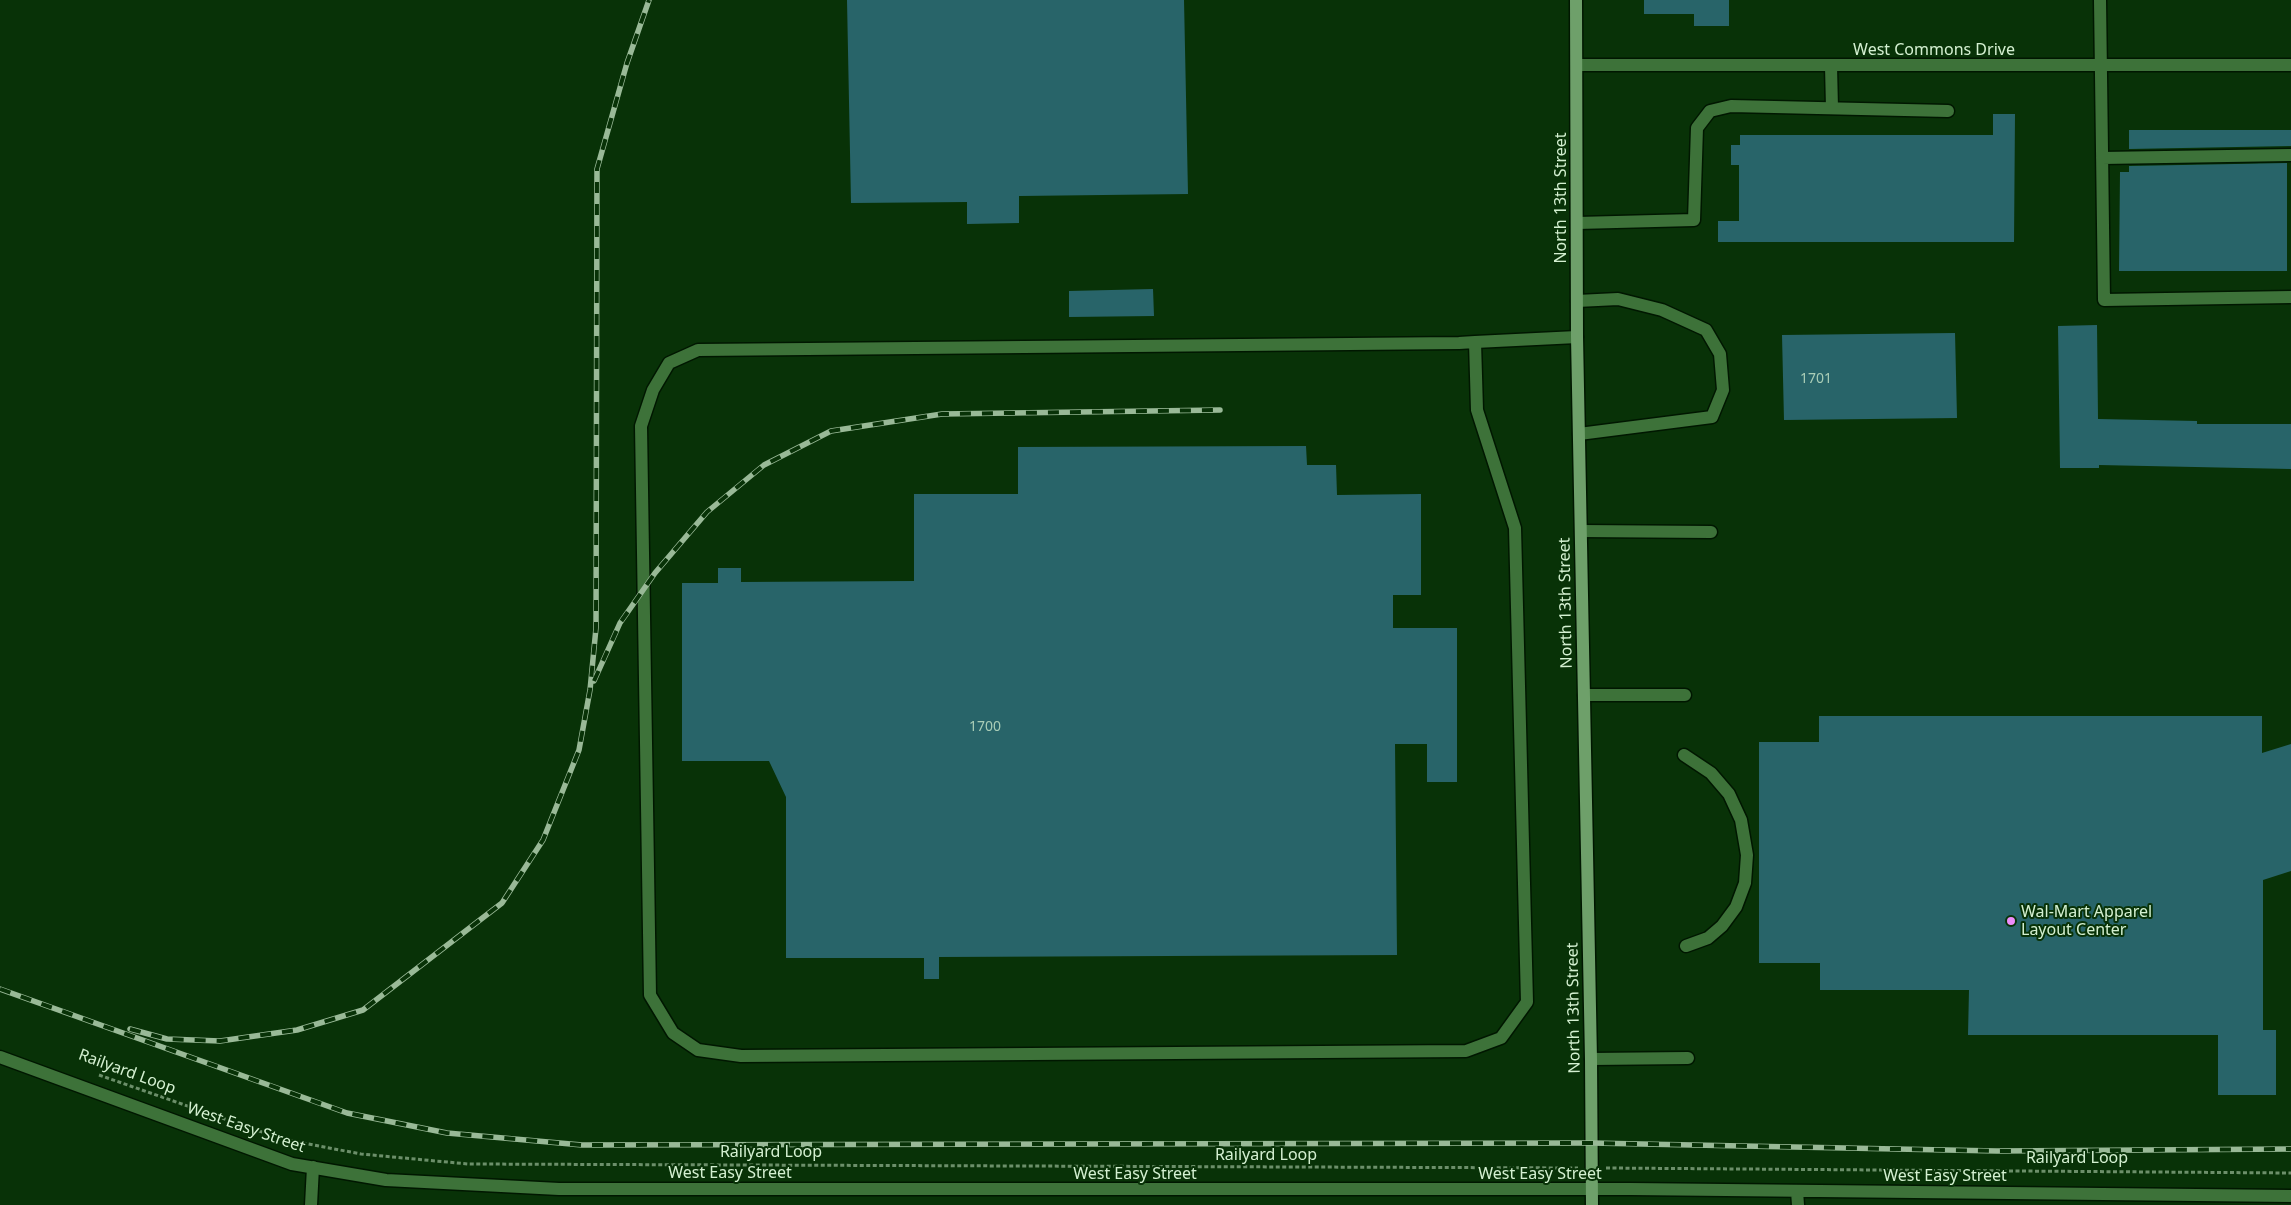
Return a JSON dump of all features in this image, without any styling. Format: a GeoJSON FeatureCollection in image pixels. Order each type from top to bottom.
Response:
{"type":"FeatureCollection","features":[{"type":"Feature","properties":{"kind":"main road","name":"North 13th Street"},"geometry":{"type":"LineString","coordinates":[[1576,0],[1577,337],[1591,1059],[1592,1205]]}},
{"type":"Feature","properties":{"kind":"street"},"geometry":{"type":"LineString","coordinates":[[2100,0],[2104,300],[2291,297]]}},
{"type":"Feature","properties":{"kind":"street","name":"West Commons Drive"},"geometry":{"type":"LineString","coordinates":[[1577,65],[2291,65]]}},
{"type":"Feature","properties":{"kind":"street"},"geometry":{"type":"LineString","coordinates":[[1831,66],[1832,108]]}},
{"type":"Feature","properties":{"kind":"street"},"geometry":{"type":"LineString","coordinates":[[1577,223],[1694,220],[1697,128],[1710,111],[1731,106],[1948,111]]}},
{"type":"Feature","properties":{"kind":"street"},"geometry":{"type":"LineString","coordinates":[[2102,158],[2291,155]]}},
{"type":"Feature","properties":{"kind":"street"},"geometry":{"type":"LineString","coordinates":[[1578,300],[1618,298],[1662,310],[1706,330],[1720,354],[1723,390],[1712,417],[1579,434]]}},
{"type":"Feature","properties":{"kind":"street"},"geometry":{"type":"LineString","coordinates":[[1475,342],[1477,410],[1514,528],[1527,1002],[1501,1038],[1466,1051],[741,1056],[698,1050],[672,1033],[650,995],[641,436],[641,426],[653,390],[669,363],[698,350],[1475,342],[1577,337]]}},
{"type":"Feature","properties":{"kind":"street"},"geometry":{"type":"LineString","coordinates":[[1581,531],[1711,532]]}},
{"type":"Feature","properties":{"kind":"street"},"geometry":{"type":"LineString","coordinates":[[1584,695],[1685,695]]}},
{"type":"Feature","properties":{"kind":"street"},"geometry":{"type":"LineString","coordinates":[[1684,755],[1711,773],[1729,794],[1741,820],[1747,855],[1744,883],[1736,907],[1722,926],[1708,938],[1686,946]]}},
{"type":"Feature","properties":{"kind":"street","name":"West Easy Street"},"geometry":{"type":"LineString","coordinates":[[0,1057],[292,1164],[386,1180],[559,1189],[1797,1191],[2138,1199],[2291,1196]]}},
{"type":"Feature","properties":{"kind":"street"},"geometry":{"type":"LineString","coordinates":[[1591,1059],[1688,1058]]}},
{"type":"Feature","properties":{"kind":"street"},"geometry":{"type":"LineString","coordinates":[[311,1205],[313,1167]]}},
{"type":"Feature","properties":{"kind":"street"},"geometry":{"type":"LineString","coordinates":[[1797,1191],[1798,1205]]}},
{"type":"Feature","properties":{"kind":"path","name":"Railyard Loop"},"geometry":{"type":"LineString","coordinates":[[93,1073],[282,1139],[361,1154],[440,1162],[562,1165],[1561,1168]]}},
{"type":"Feature","properties":{"kind":"path","name":"Railyard Loop"},"geometry":{"type":"LineString","coordinates":[[1623,1168],[2291,1173]]}},
{"type":"Feature","properties":{"kind":"path"},"geometry":{"type":"LineString","coordinates":[[1629,1168],[1630,1174]]}},
{"type":"Feature","properties":{"kind":"building"},"geometry":{"type":"Polygon","coordinates":[[[847,0],[1184,0],[1188,194],[1019,196],[1019,223],[967,224],[967,202],[851,203],[847,0]]]}},
{"type":"Feature","properties":{"kind":"building"},"geometry":{"type":"Polygon","coordinates":[[[1644,0],[1729,0],[1729,26],[1694,26],[1694,14],[1644,14],[1644,0]]]}},
{"type":"Feature","properties":{"kind":"building"},"geometry":{"type":"Polygon","coordinates":[[[1993,114],[2015,114],[2014,242],[1718,242],[1718,221],[1739,221],[1739,165],[1731,165],[1731,145],[1740,145],[1740,135],[1993,135],[1993,114]]]}},
{"type":"Feature","properties":{"kind":"building"},"geometry":{"type":"Polygon","coordinates":[[[2129,130],[2291,130],[2291,146],[2129,149],[2129,130]]]}},
{"type":"Feature","properties":{"kind":"building"},"geometry":{"type":"Polygon","coordinates":[[[2287,163],[2287,271],[2119,271],[2120,172],[2129,172],[2129,166],[2287,163]]]}},
{"type":"Feature","properties":{"kind":"building"},"geometry":{"type":"Polygon","coordinates":[[[1153,289],[1154,316],[1069,317],[1069,291],[1153,289]]]}},
{"type":"Feature","properties":{"kind":"building"},"geometry":{"type":"Polygon","coordinates":[[[2097,325],[2098,419],[2197,421],[2197,424],[2291,424],[2291,469],[2099,465],[2099,468],[2060,468],[2058,326],[2097,325]]]}},
{"type":"Feature","properties":{"kind":"building"},"geometry":{"type":"Polygon","coordinates":[[[1955,333],[1957,418],[1784,420],[1782,335],[1955,333]]]}},
{"type":"Feature","properties":{"kind":"building"},"geometry":{"type":"Polygon","coordinates":[[[1306,446],[1307,465],[1336,465],[1337,495],[1421,494],[1421,595],[1393,595],[1393,628],[1457,628],[1457,782],[1427,782],[1427,744],[1395,744],[1397,955],[939,957],[939,979],[924,979],[924,958],[786,958],[786,797],[769,761],[682,761],[682,583],[718,583],[718,568],[741,568],[741,582],[914,581],[914,494],[1018,494],[1018,447],[1306,446]]]}},
{"type":"Feature","properties":{"kind":"building","name":"Wal-Mart Apparel Layout Center"},"geometry":{"type":"Polygon","coordinates":[[[1819,716],[2262,716],[2262,753],[2291,744],[2291,871],[2263,880],[2263,1030],[2276,1030],[2276,1095],[2218,1095],[2218,1035],[1968,1035],[1969,990],[1820,990],[1820,963],[1759,963],[1759,742],[1819,742],[1819,716]]]}},
{"type":"Feature","properties":{"kind":"railway"},"geometry":{"type":"LineString","coordinates":[[130,1029],[167,1039],[220,1041],[297,1030],[363,1010],[502,903],[543,840],[579,750],[590,690],[596,628],[597,169],[627,63],[649,0]]}},
{"type":"Feature","properties":{"kind":"railway"},"geometry":{"type":"LineString","coordinates":[[594,681],[620,623],[655,573],[707,512],[764,465],[831,431],[942,414],[1220,410]]}},
{"type":"Feature","properties":{"kind":"railway"},"geometry":{"type":"LineString","coordinates":[[0,989],[347,1113],[447,1133],[582,1145],[1591,1143],[1997,1151],[2291,1149]]}},
{"type":"Feature","properties":{"kind":"place","name":"Wal-Mart Apparel Layout Center"},"geometry":{"type":"Point","coordinates":[2011,921]}}]}
